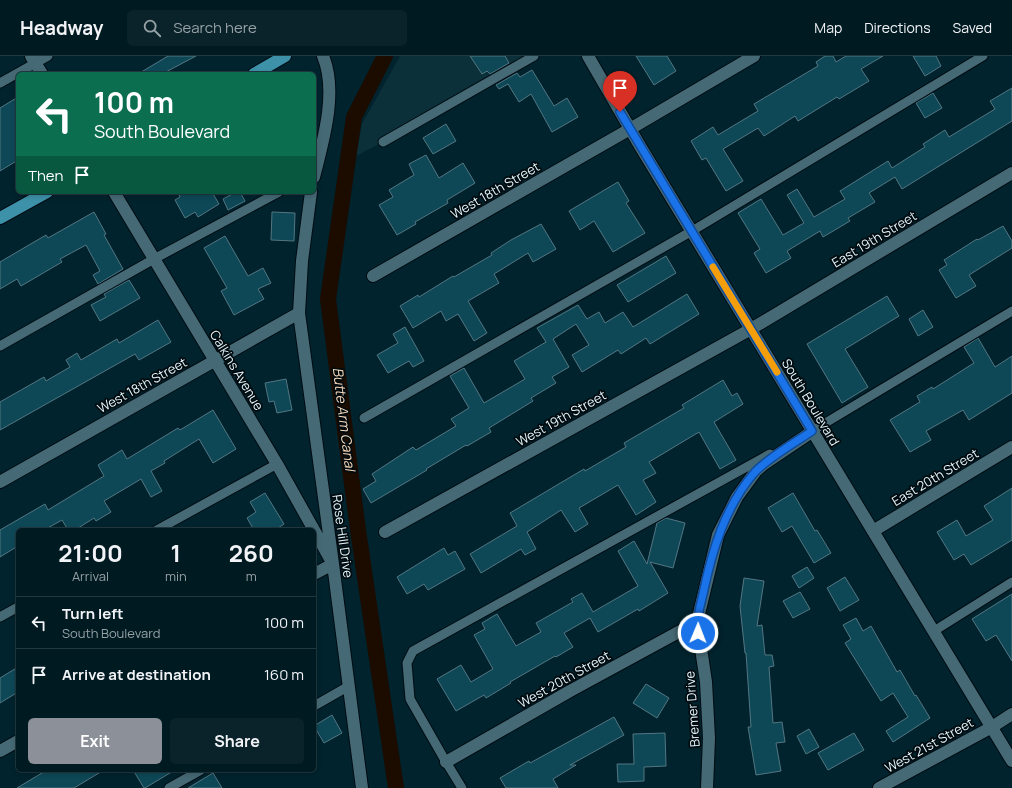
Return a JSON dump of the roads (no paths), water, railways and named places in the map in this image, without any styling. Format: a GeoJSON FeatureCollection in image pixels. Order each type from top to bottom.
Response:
{"type":"FeatureCollection","features":[{"type":"Feature","properties":{"kind":"main road"},"geometry":{"type":"LineString","coordinates":[[257,72],[285,56]]}},
{"type":"Feature","properties":{"kind":"main road"},"geometry":{"type":"LineString","coordinates":[[0,218],[43,194]]}},
{"type":"Feature","properties":{"kind":"street"},"geometry":{"type":"LineString","coordinates":[[316,165],[329,104],[330,82],[323,56]]}},
{"type":"Feature","properties":{"kind":"street","name":"South Boulevard"},"geometry":{"type":"LineString","coordinates":[[588,56],[630,129],[1012,761]]}},
{"type":"Feature","properties":{"kind":"street","name":"West 18th Street"},"geometry":{"type":"LineString","coordinates":[[373,276],[630,129],[754,56]]}},
{"type":"Feature","properties":{"kind":"street"},"geometry":{"type":"LineString","coordinates":[[33,60],[41,72]]}},
{"type":"Feature","properties":{"kind":"street","name":"East 19th Street"},"geometry":{"type":"LineString","coordinates":[[751,329],[1012,173]]}},
{"type":"Feature","properties":{"kind":"street","name":"Calkins Avenue"},"geometry":{"type":"LineString","coordinates":[[115,194],[277,464],[313,528]]}},
{"type":"Feature","properties":{"kind":"street","name":"Rose Hill Drive"},"geometry":{"type":"LineString","coordinates":[[311,194],[302,261],[299,313],[362,788]]}},
{"type":"Feature","properties":{"kind":"street","name":"West 18th Street"},"geometry":{"type":"LineString","coordinates":[[0,482],[299,313]]}},
{"type":"Feature","properties":{"kind":"street","name":"West 19th Street"},"geometry":{"type":"LineString","coordinates":[[386,532],[751,329]]}},
{"type":"Feature","properties":{"kind":"street","name":"Bremer Drive"},"geometry":{"type":"LineString","coordinates":[[707,788],[709,738],[706,682],[697,622],[718,535],[737,496],[756,471],[812,431]]}},
{"type":"Feature","properties":{"kind":"street","name":"East 20th Street"},"geometry":{"type":"LineString","coordinates":[[873,531],[1012,447]]}},
{"type":"Feature","properties":{"kind":"street","name":"Calkins Avenue"},"geometry":{"type":"LineString","coordinates":[[316,534],[333,564]]}},
{"type":"Feature","properties":{"kind":"street"},"geometry":{"type":"LineString","coordinates":[[316,573],[333,564]]}},
{"type":"Feature","properties":{"kind":"street","name":"West 20th Street"},"geometry":{"type":"LineString","coordinates":[[446,762],[563,695],[697,622]]}},
{"type":"Feature","properties":{"kind":"street","name":"West 21st Street"},"geometry":{"type":"LineString","coordinates":[[879,788],[992,727],[1012,714]]}},
{"type":"Feature","properties":{"kind":"street"},"geometry":{"type":"LineString","coordinates":[[0,751],[16,742]]}},
{"type":"Feature","properties":{"kind":"lane"},"geometry":{"type":"LineString","coordinates":[[0,83],[33,60],[48,56]]}},
{"type":"Feature","properties":{"kind":"lane"},"geometry":{"type":"LineString","coordinates":[[383,142],[534,56]]}},
{"type":"Feature","properties":{"kind":"lane"},"geometry":{"type":"LineString","coordinates":[[364,418],[692,231],[983,56]]}},
{"type":"Feature","properties":{"kind":"lane"},"geometry":{"type":"LineString","coordinates":[[0,346],[154,259],[275,194]]}},
{"type":"Feature","properties":{"kind":"lane"},"geometry":{"type":"LineString","coordinates":[[462,788],[410,699],[407,663],[413,651],[812,431],[1012,311]]}},
{"type":"Feature","properties":{"kind":"lane"},"geometry":{"type":"LineString","coordinates":[[161,528],[277,464]]}},
{"type":"Feature","properties":{"kind":"lane"},"geometry":{"type":"LineString","coordinates":[[934,631],[1012,582]]}},
{"type":"Feature","properties":{"kind":"lane"},"geometry":{"type":"LineString","coordinates":[[0,617],[16,608]]}},
{"type":"Feature","properties":{"kind":"lane"},"geometry":{"type":"LineString","coordinates":[[316,705],[349,686]]}},
{"type":"Feature","properties":{"kind":"lane"},"geometry":{"type":"LineString","coordinates":[[169,788],[197,772]]}},
{"type":"Feature","properties":{"kind":"waterway","name":"Butte Arm Canal"},"geometry":{"type":"LineString","coordinates":[[385,56],[354,117],[328,299],[358,530],[396,788]]}}]}
